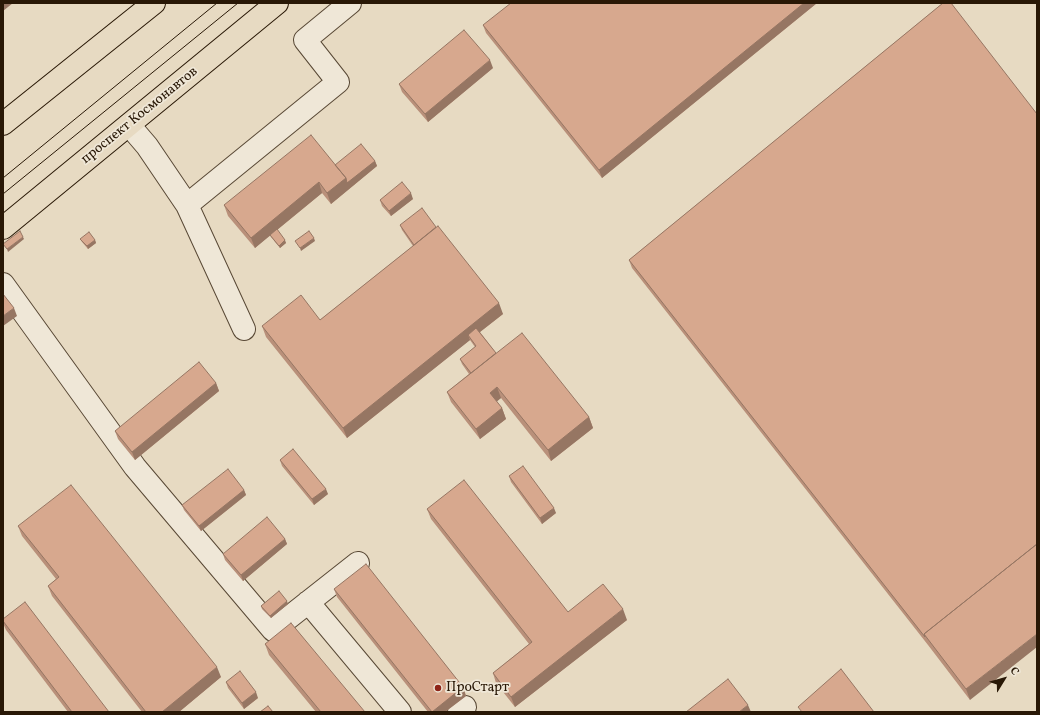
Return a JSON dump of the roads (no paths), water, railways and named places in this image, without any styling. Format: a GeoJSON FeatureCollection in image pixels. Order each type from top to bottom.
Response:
{"type":"FeatureCollection","features":[{"type":"Feature","properties":{"kind":"main road"},"geometry":{"type":"LineString","coordinates":[[3,124],[154,3]]}},
{"type":"Feature","properties":{"kind":"main road","name":"проспект Космонавтов"},"geometry":{"type":"LineString","coordinates":[[3,228],[277,3]]}},
{"type":"Feature","properties":{"kind":"lane"},"geometry":{"type":"LineString","coordinates":[[187,206],[338,82],[305,40],[350,3]]}},
{"type":"Feature","properties":{"kind":"lane"},"geometry":{"type":"LineString","coordinates":[[129,125],[147,146],[187,206],[244,329]]}},
{"type":"Feature","properties":{"kind":"lane"},"geometry":{"type":"LineString","coordinates":[[3,284],[135,467],[273,630],[358,563]]}},
{"type":"Feature","properties":{"kind":"lane"},"geometry":{"type":"LineString","coordinates":[[308,602],[400,712]]}},
{"type":"Feature","properties":{"kind":"tram line"},"geometry":{"type":"LineString","coordinates":[[3,178],[217,3]]}},
{"type":"Feature","properties":{"kind":"tram line"},"geometry":{"type":"LineString","coordinates":[[3,194],[238,3]]}},
{"type":"Feature","properties":{"kind":"place","name":"ПроСтарт"},"geometry":{"type":"Point","coordinates":[438,688]}}]}
